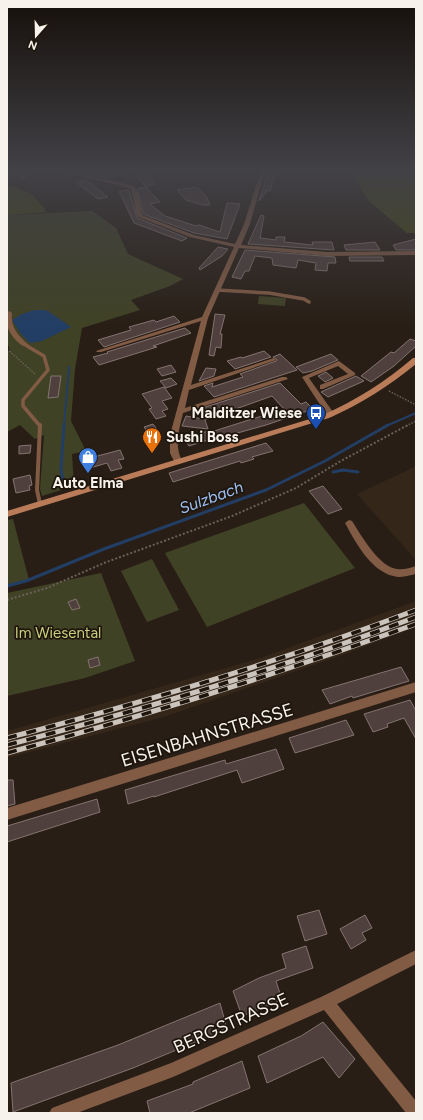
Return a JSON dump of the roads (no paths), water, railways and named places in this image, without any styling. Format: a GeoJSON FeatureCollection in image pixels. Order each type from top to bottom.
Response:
{"type":"FeatureCollection","features":[{"type":"Feature","properties":{"kind":"main road"},"geometry":{"type":"LineString","coordinates":[[7,514],[331,415],[356,404],[381,388],[416,360]]}},
{"type":"Feature","properties":{"kind":"street"},"geometry":{"type":"LineString","coordinates":[[156,222],[192,236],[238,246],[327,254],[416,253]]}},
{"type":"Feature","properties":{"kind":"street"},"geometry":{"type":"LineString","coordinates":[[178,461],[174,453],[173,443],[205,318],[248,222]]}},
{"type":"Feature","properties":{"kind":"street"},"geometry":{"type":"LineString","coordinates":[[9,313],[7,319],[11,329],[20,341],[27,346]]}},
{"type":"Feature","properties":{"kind":"street"},"geometry":{"type":"LineString","coordinates":[[99,351],[205,318]]}},
{"type":"Feature","properties":{"kind":"street"},"geometry":{"type":"LineString","coordinates":[[186,389],[273,360]]}},
{"type":"Feature","properties":{"kind":"street"},"geometry":{"type":"LineString","coordinates":[[323,387],[353,374],[339,363],[305,377],[331,415]]}},
{"type":"Feature","properties":{"kind":"street"},"geometry":{"type":"LineString","coordinates":[[180,412],[284,379]]}},
{"type":"Feature","properties":{"kind":"street"},"geometry":{"type":"LineString","coordinates":[[349,523],[361,543],[386,568],[397,573],[416,570]]}},
{"type":"Feature","properties":{"kind":"street","name":"EISENBAHNSTRASSE"},"geometry":{"type":"LineString","coordinates":[[7,814],[416,687]]}},
{"type":"Feature","properties":{"kind":"street","name":"BERGSTRASSE"},"geometry":{"type":"LineString","coordinates":[[57,1113],[173,1070],[326,1002],[416,957]]}},
{"type":"Feature","properties":{"kind":"street"},"geometry":{"type":"LineString","coordinates":[[326,1002],[416,1113]]}},
{"type":"Feature","properties":{"kind":"lane"},"geometry":{"type":"LineString","coordinates":[[217,290],[269,293],[304,299],[309,302]]}},
{"type":"Feature","properties":{"kind":"lane"},"geometry":{"type":"LineString","coordinates":[[27,346],[43,354],[46,359],[48,370],[23,400],[22,406],[40,424],[37,490],[40,504]]}},
{"type":"Feature","properties":{"kind":"water"},"geometry":{"type":"Polygon","coordinates":[[[34,310],[48,311],[71,327],[42,341],[30,343],[21,334],[12,320],[22,314],[34,310]]]}},
{"type":"Feature","properties":{"kind":"waterway"},"geometry":{"type":"LineString","coordinates":[[64,426],[69,367]]}},
{"type":"Feature","properties":{"kind":"waterway","name":"Sulzbach"},"geometry":{"type":"LineString","coordinates":[[387,426],[416,413]]}},
{"type":"Feature","properties":{"kind":"waterway"},"geometry":{"type":"LineString","coordinates":[[63,481],[61,469],[64,425]]}},
{"type":"Feature","properties":{"kind":"waterway","name":"Sulzbach"},"geometry":{"type":"LineString","coordinates":[[7,586],[26,581],[104,549],[266,490],[325,461],[387,426]]}},
{"type":"Feature","properties":{"kind":"waterway"},"geometry":{"type":"LineString","coordinates":[[333,472],[343,470],[358,472]]}},
{"type":"Feature","properties":{"kind":"railway"},"geometry":{"type":"LineString","coordinates":[[7,738],[111,710],[213,680],[366,629],[416,610]]}},
{"type":"Feature","properties":{"kind":"railway"},"geometry":{"type":"LineString","coordinates":[[7,745],[111,717],[213,687],[366,636],[416,617]]}},
{"type":"Feature","properties":{"kind":"railway"},"geometry":{"type":"LineString","coordinates":[[7,753],[213,693],[315,660],[416,624]]}},
{"type":"Feature","properties":{"kind":"place","name":"Malditzer Wiese"},"geometry":{"type":"Point","coordinates":[316,430]}},
{"type":"Feature","properties":{"kind":"place","name":"Sushi Boss"},"geometry":{"type":"Point","coordinates":[152,454]}},
{"type":"Feature","properties":{"kind":"place","name":"Auto Elma"},"geometry":{"type":"Point","coordinates":[88,474]}},
{"type":"Feature","properties":{"kind":"park label","name":"Im Wiesental"},"geometry":{"type":"Point","coordinates":[58,633]}}]}
